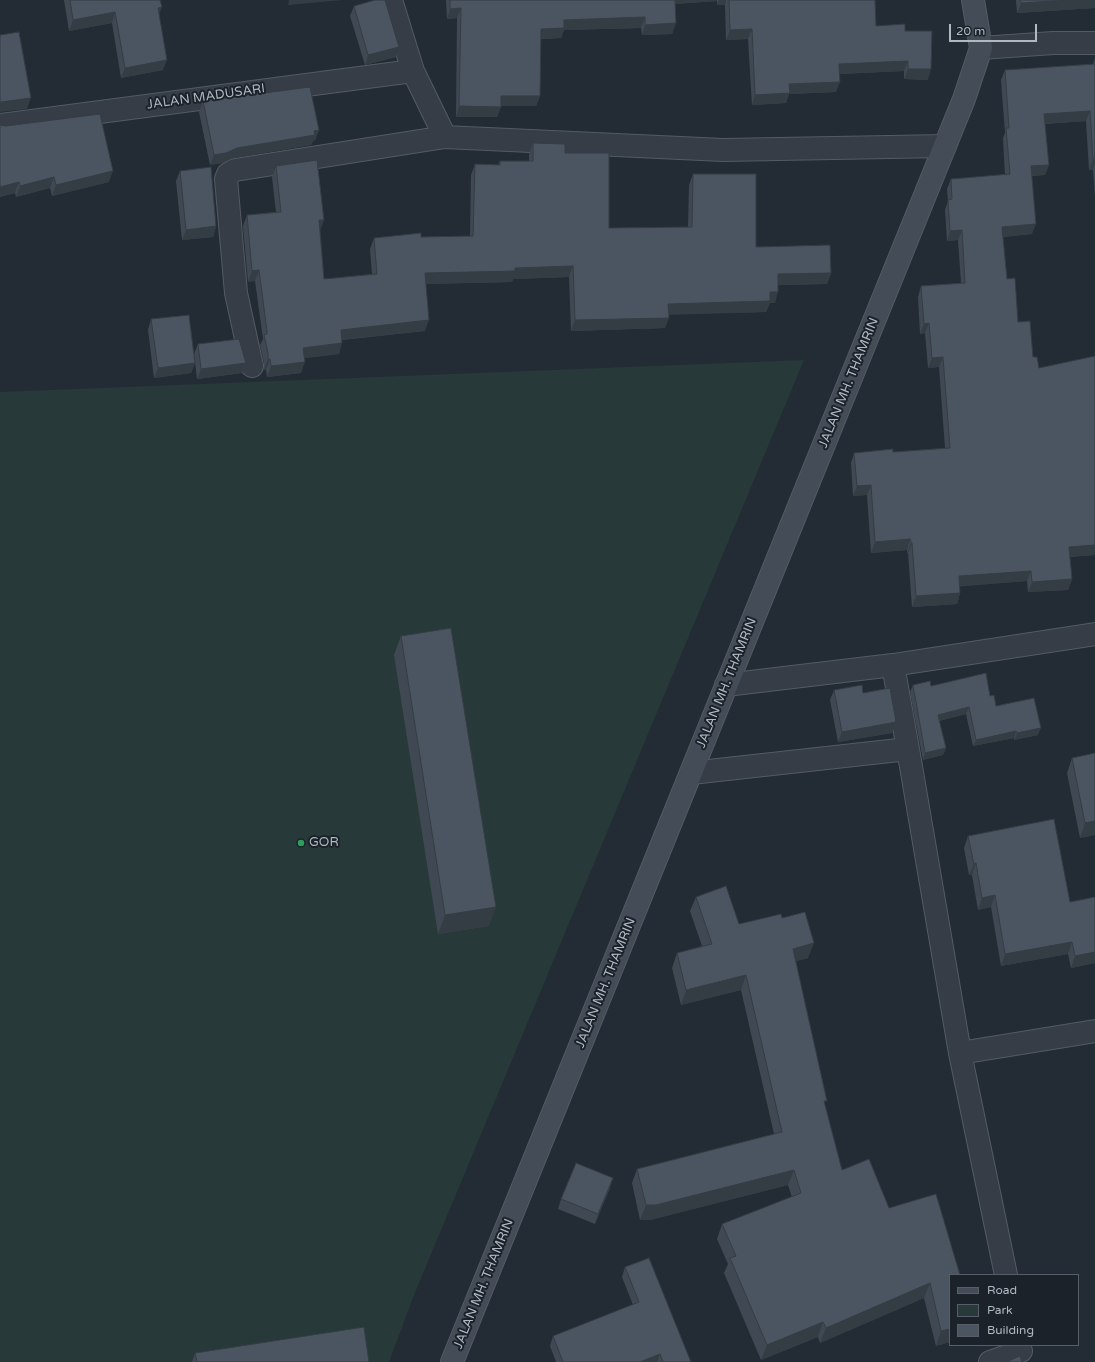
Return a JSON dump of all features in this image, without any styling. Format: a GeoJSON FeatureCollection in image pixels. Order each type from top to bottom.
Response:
{"type":"FeatureCollection","features":[{"type":"Feature","properties":{"kind":"main road","name":"JALAN MH. THAMRIN"},"geometry":{"type":"LineString","coordinates":[[452,1362],[964,99],[980,48],[973,0]]}},
{"type":"Feature","properties":{"kind":"street"},"geometry":{"type":"LineString","coordinates":[[391,0],[413,70],[445,137]]}},
{"type":"Feature","properties":{"kind":"street"},"geometry":{"type":"LineString","coordinates":[[980,48],[1053,43],[1095,43]]}},
{"type":"Feature","properties":{"kind":"street","name":"JALAN MADUSARI"},"geometry":{"type":"LineString","coordinates":[[0,125],[413,70]]}},
{"type":"Feature","properties":{"kind":"street"},"geometry":{"type":"LineString","coordinates":[[252,366],[236,293],[226,179],[228,174],[235,170],[445,137],[723,150],[945,146]]}},
{"type":"Feature","properties":{"kind":"street"},"geometry":{"type":"LineString","coordinates":[[726,685],[893,665],[1095,634]]}},
{"type":"Feature","properties":{"kind":"street"},"geometry":{"type":"LineString","coordinates":[[893,665],[960,1053],[1006,1274]]}},
{"type":"Feature","properties":{"kind":"street"},"geometry":{"type":"LineString","coordinates":[[691,773],[908,749]]}},
{"type":"Feature","properties":{"kind":"street"},"geometry":{"type":"LineString","coordinates":[[960,1053],[1095,1031]]}},
{"type":"Feature","properties":{"kind":"street"},"geometry":{"type":"LineString","coordinates":[[990,1362],[1023,1353]]}},
{"type":"Feature","properties":{"kind":"green space","name":"GOR"},"geometry":{"type":"Polygon","coordinates":[[[804,360],[414,1295],[389,1362],[0,1362],[0,392],[804,360]]]}},
{"type":"Feature","properties":{"kind":"building"},"geometry":{"type":"Polygon","coordinates":[[[70,0],[160,0],[162,7],[158,8],[167,60],[125,68],[115,12],[73,20],[70,0]]]}},
{"type":"Feature","properties":{"kind":"building"},"geometry":{"type":"Polygon","coordinates":[[[375,0],[385,0],[399,47],[368,55],[354,6],[375,0]]]}},
{"type":"Feature","properties":{"kind":"building"},"geometry":{"type":"Polygon","coordinates":[[[450,0],[675,0],[676,23],[645,25],[645,17],[564,20],[564,28],[541,29],[540,96],[501,96],[501,107],[459,106],[461,8],[450,9],[450,0]]]}},
{"type":"Feature","properties":{"kind":"building"},"geometry":{"type":"Polygon","coordinates":[[[729,0],[875,0],[876,26],[905,24],[905,31],[932,31],[931,69],[908,69],[908,61],[839,64],[840,82],[789,84],[790,93],[755,95],[752,29],[730,30],[729,0]]]}},
{"type":"Feature","properties":{"kind":"building"},"geometry":{"type":"Polygon","coordinates":[[[1020,0],[1070,0],[1021,3],[1020,0]]]}},
{"type":"Feature","properties":{"kind":"building"},"geometry":{"type":"Polygon","coordinates":[[[19,32],[31,98],[0,102],[0,35],[19,32]]]}},
{"type":"Feature","properties":{"kind":"building"},"geometry":{"type":"Polygon","coordinates":[[[1095,64],[1095,159],[1093,159],[1090,111],[1044,114],[1049,165],[1031,166],[1036,224],[1002,227],[1007,279],[1015,278],[1018,322],[1030,321],[1033,357],[1037,357],[1039,368],[1095,356],[1095,545],[1069,547],[1072,579],[1032,582],[1031,571],[959,576],[960,593],[916,596],[912,543],[910,539],[875,542],[871,485],[857,486],[854,453],[893,449],[893,452],[950,448],[943,357],[932,358],[929,323],[924,324],[921,286],[965,283],[962,230],[950,231],[948,200],[952,199],[951,179],[1010,174],[1006,128],[1009,128],[1005,70],[1095,64]]]}},
{"type":"Feature","properties":{"kind":"building"},"geometry":{"type":"Polygon","coordinates":[[[310,87],[319,130],[314,131],[315,135],[237,148],[226,153],[214,155],[203,101],[310,87]]]}},
{"type":"Feature","properties":{"kind":"building"},"geometry":{"type":"Polygon","coordinates":[[[100,114],[113,171],[56,185],[54,177],[20,186],[19,182],[0,187],[0,125],[6,126],[100,114]]]}},
{"type":"Feature","properties":{"kind":"building"},"geometry":{"type":"Polygon","coordinates":[[[533,143],[565,144],[565,153],[609,153],[609,228],[692,227],[693,174],[756,174],[756,247],[830,245],[831,273],[778,274],[778,292],[770,292],[770,301],[668,304],[669,318],[575,320],[573,266],[515,268],[515,271],[425,273],[429,320],[341,330],[342,343],[303,348],[305,362],[271,366],[270,359],[268,359],[264,335],[267,334],[267,331],[259,270],[252,271],[247,215],[281,212],[276,166],[317,160],[324,220],[319,220],[324,279],[377,274],[374,238],[421,233],[421,237],[473,236],[475,164],[500,165],[500,161],[533,161],[533,143]]]}},
{"type":"Feature","properties":{"kind":"building"},"geometry":{"type":"Polygon","coordinates":[[[211,167],[216,226],[186,230],[180,171],[211,167]]]}},
{"type":"Feature","properties":{"kind":"building"},"geometry":{"type":"Polygon","coordinates":[[[189,315],[195,363],[158,368],[151,319],[189,315]]]}},
{"type":"Feature","properties":{"kind":"building"},"geometry":{"type":"Polygon","coordinates":[[[239,339],[246,363],[201,369],[198,344],[239,339]]]}},
{"type":"Feature","properties":{"kind":"building"},"geometry":{"type":"Polygon","coordinates":[[[451,628],[496,907],[445,915],[401,636],[451,628]]]}},
{"type":"Feature","properties":{"kind":"building"},"geometry":{"type":"Polygon","coordinates":[[[986,673],[990,696],[994,695],[996,706],[1034,698],[1041,728],[1017,733],[1016,731],[976,740],[969,707],[938,715],[946,748],[925,753],[913,685],[930,681],[931,686],[986,673]]]}},
{"type":"Feature","properties":{"kind":"building"},"geometry":{"type":"Polygon","coordinates":[[[862,685],[863,693],[890,688],[896,722],[842,732],[834,690],[862,685]]]}},
{"type":"Feature","properties":{"kind":"building"},"geometry":{"type":"Polygon","coordinates":[[[1095,753],[1095,821],[1085,823],[1072,758],[1095,753]]]}},
{"type":"Feature","properties":{"kind":"building"},"geometry":{"type":"Polygon","coordinates":[[[1054,819],[1070,902],[1095,897],[1095,952],[1075,956],[1072,942],[1005,954],[995,895],[982,898],[976,863],[974,864],[968,836],[1054,819]]]}},
{"type":"Feature","properties":{"kind":"building"},"geometry":{"type":"Polygon","coordinates":[[[726,886],[739,924],[781,914],[782,918],[805,912],[814,943],[793,949],[827,1101],[824,1101],[842,1170],[869,1159],[889,1208],[936,1194],[960,1274],[949,1274],[949,1329],[941,1331],[930,1283],[826,1328],[823,1322],[767,1345],[730,1258],[736,1256],[722,1224],[801,1193],[794,1170],[656,1205],[646,1205],[637,1169],[782,1132],[746,975],[686,990],[677,953],[712,944],[696,897],[726,886]]]}},
{"type":"Feature","properties":{"kind":"building"},"geometry":{"type":"Polygon","coordinates":[[[576,1163],[613,1178],[598,1214],[561,1199],[576,1163]]]}},
{"type":"Feature","properties":{"kind":"building"},"geometry":{"type":"Polygon","coordinates":[[[649,1258],[691,1362],[663,1362],[660,1354],[640,1362],[563,1362],[553,1336],[639,1302],[625,1267],[649,1258]]]}},
{"type":"Feature","properties":{"kind":"building"},"geometry":{"type":"Polygon","coordinates":[[[364,1327],[369,1362],[197,1362],[195,1353],[364,1327]]]}},
{"type":"Feature","properties":{"kind":"building"},"geometry":{"type":"Polygon","coordinates":[[[1020,1356],[1022,1362],[1006,1362],[1020,1356]]]}},
{"type":"Feature","properties":{"kind":"place","name":"GOR"},"geometry":{"type":"Point","coordinates":[301,843]}}]}
